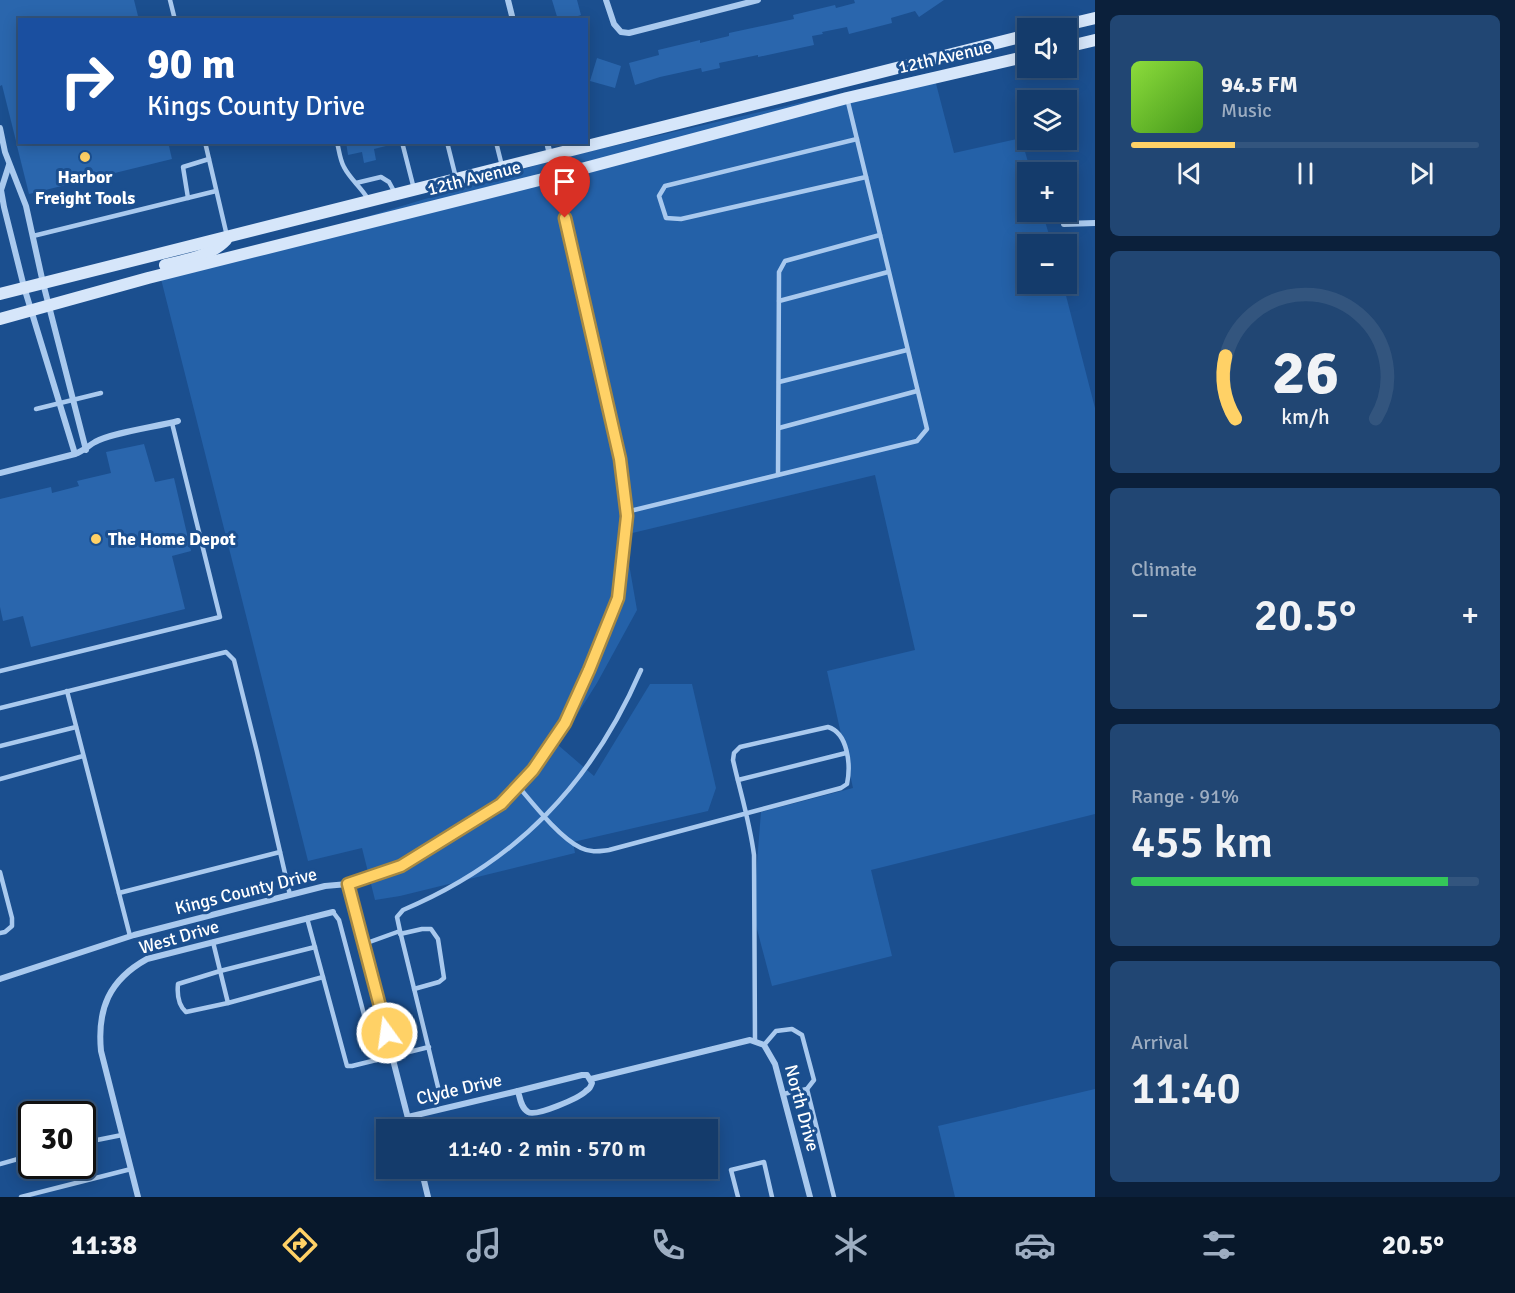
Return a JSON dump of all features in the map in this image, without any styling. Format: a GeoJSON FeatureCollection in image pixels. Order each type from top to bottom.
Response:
{"type":"FeatureCollection","features":[{"type":"Feature","properties":{"kind":"main road"},"geometry":{"type":"LineString","coordinates":[[1077,22],[1095,18]]}},
{"type":"Feature","properties":{"kind":"main road","name":"12th Avenue"},"geometry":{"type":"LineString","coordinates":[[0,294],[1017,38]]}},
{"type":"Feature","properties":{"kind":"main road"},"geometry":{"type":"LineString","coordinates":[[1077,44],[1095,40]]}},
{"type":"Feature","properties":{"kind":"main road","name":"12th Avenue"},"geometry":{"type":"LineString","coordinates":[[0,319],[148,278],[555,176],[847,98],[1017,59]]}},
{"type":"Feature","properties":{"kind":"main road"},"geometry":{"type":"LineString","coordinates":[[148,278],[155,268],[207,253],[220,246],[228,238]]}},
{"type":"Feature","properties":{"kind":"street"},"geometry":{"type":"LineString","coordinates":[[508,0],[512,18]]}},
{"type":"Feature","properties":{"kind":"street"},"geometry":{"type":"LineString","coordinates":[[606,0],[614,24],[621,32],[638,32],[758,0]]}},
{"type":"Feature","properties":{"kind":"street"},"geometry":{"type":"LineString","coordinates":[[0,128],[9,165],[20,187],[86,450]]}},
{"type":"Feature","properties":{"kind":"street","name":"Kings County Drive"},"geometry":{"type":"LineString","coordinates":[[0,979],[130,936],[325,886],[348,884],[401,866],[501,804],[533,770],[565,723],[618,598],[626,512],[620,459],[610,410],[547,144]]}},
{"type":"Feature","properties":{"kind":"street"},"geometry":{"type":"LineString","coordinates":[[9,165],[1,190],[24,287],[75,454]]}},
{"type":"Feature","properties":{"kind":"street"},"geometry":{"type":"LineString","coordinates":[[1064,224],[1095,223]]}},
{"type":"Feature","properties":{"kind":"street"},"geometry":{"type":"LineString","coordinates":[[0,473],[75,454],[86,450],[94,443],[112,437],[175,422]]}},
{"type":"Feature","properties":{"kind":"street"},"geometry":{"type":"LineString","coordinates":[[348,884],[408,1117]]}},
{"type":"Feature","properties":{"kind":"street","name":"West Drive"},"geometry":{"type":"LineString","coordinates":[[138,1197],[101,1051],[99,1033],[101,1016],[109,995],[126,974],[147,959],[333,912]]}},
{"type":"Feature","properties":{"kind":"street"},"geometry":{"type":"LineString","coordinates":[[591,1079],[750,1040],[764,1046]]}},
{"type":"Feature","properties":{"kind":"street","name":"North Drive"},"geometry":{"type":"LineString","coordinates":[[764,1046],[775,1064],[810,1197]]}},
{"type":"Feature","properties":{"kind":"street","name":"Clyde Drive"},"geometry":{"type":"LineString","coordinates":[[408,1117],[582,1075],[587,1075],[592,1083],[589,1090],[582,1094],[542,1112],[532,1114],[524,1109],[518,1091]]}},
{"type":"Feature","properties":{"kind":"street"},"geometry":{"type":"LineString","coordinates":[[424,1179],[428,1197]]}},
{"type":"Feature","properties":{"kind":"lane"},"geometry":{"type":"LineString","coordinates":[[170,0],[174,18]]}},
{"type":"Feature","properties":{"kind":"lane"},"geometry":{"type":"LineString","coordinates":[[626,512],[917,441],[927,429],[847,98]]}},
{"type":"Feature","properties":{"kind":"lane"},"geometry":{"type":"LineString","coordinates":[[857,139],[665,186],[659,195],[666,218],[681,219],[866,177]]}},
{"type":"Feature","properties":{"kind":"lane"},"geometry":{"type":"LineString","coordinates":[[205,144],[228,238]]}},
{"type":"Feature","properties":{"kind":"lane"},"geometry":{"type":"LineString","coordinates":[[337,144],[342,164],[369,202]]}},
{"type":"Feature","properties":{"kind":"lane"},"geometry":{"type":"LineString","coordinates":[[402,144],[414,191]]}},
{"type":"Feature","properties":{"kind":"lane"},"geometry":{"type":"LineString","coordinates":[[448,144],[457,180]]}},
{"type":"Feature","properties":{"kind":"lane"},"geometry":{"type":"LineString","coordinates":[[497,144],[503,169]]}},
{"type":"Feature","properties":{"kind":"lane"},"geometry":{"type":"LineString","coordinates":[[188,198],[183,167],[208,159]]}},
{"type":"Feature","properties":{"kind":"lane"},"geometry":{"type":"LineString","coordinates":[[356,183],[381,177],[389,182],[396,196]]}},
{"type":"Feature","properties":{"kind":"lane"},"geometry":{"type":"LineString","coordinates":[[33,236],[216,191]]}},
{"type":"Feature","properties":{"kind":"lane"},"geometry":{"type":"LineString","coordinates":[[778,475],[779,272],[785,261],[880,235]]}},
{"type":"Feature","properties":{"kind":"lane"},"geometry":{"type":"LineString","coordinates":[[779,301],[888,272]]}},
{"type":"Feature","properties":{"kind":"lane"},"geometry":{"type":"LineString","coordinates":[[779,381],[907,350]]}},
{"type":"Feature","properties":{"kind":"lane"},"geometry":{"type":"LineString","coordinates":[[778,428],[917,391]]}},
{"type":"Feature","properties":{"kind":"lane"},"geometry":{"type":"LineString","coordinates":[[36,410],[101,393]]}},
{"type":"Feature","properties":{"kind":"lane"},"geometry":{"type":"LineString","coordinates":[[0,671],[220,617],[175,422]]}},
{"type":"Feature","properties":{"kind":"lane"},"geometry":{"type":"LineString","coordinates":[[0,708],[226,652],[234,660],[258,752],[290,895]]}},
{"type":"Feature","properties":{"kind":"lane"},"geometry":{"type":"LineString","coordinates":[[438,1087],[397,917],[403,910],[456,884],[492,861],[544,817],[578,781],[609,736],[641,670]]}},
{"type":"Feature","properties":{"kind":"lane"},"geometry":{"type":"LineString","coordinates":[[67,691],[130,936]]}},
{"type":"Feature","properties":{"kind":"lane"},"geometry":{"type":"LineString","coordinates":[[0,746],[76,727]]}},
{"type":"Feature","properties":{"kind":"lane"},"geometry":{"type":"LineString","coordinates":[[518,786],[544,817],[570,841],[582,849],[596,852],[745,815],[841,788],[847,784],[849,774],[842,737],[836,730],[828,727],[740,747],[734,753],[733,760],[738,780],[745,815],[754,855],[755,1041]]}},
{"type":"Feature","properties":{"kind":"lane"},"geometry":{"type":"LineString","coordinates":[[738,780],[846,753]]}},
{"type":"Feature","properties":{"kind":"lane"},"geometry":{"type":"LineString","coordinates":[[0,779],[83,756]]}},
{"type":"Feature","properties":{"kind":"lane"},"geometry":{"type":"LineString","coordinates":[[119,893],[280,852]]}},
{"type":"Feature","properties":{"kind":"lane"},"geometry":{"type":"LineString","coordinates":[[0,872],[12,918],[12,926],[0,933]]}},
{"type":"Feature","properties":{"kind":"lane"},"geometry":{"type":"LineString","coordinates":[[333,912],[339,920],[376,1060]]}},
{"type":"Feature","properties":{"kind":"lane"},"geometry":{"type":"LineString","coordinates":[[307,918],[346,1066],[429,1047]]}},
{"type":"Feature","properties":{"kind":"lane"},"geometry":{"type":"LineString","coordinates":[[364,944],[400,933],[432,929],[438,939],[444,978],[439,982],[414,989]]}},
{"type":"Feature","properties":{"kind":"lane"},"geometry":{"type":"LineString","coordinates":[[213,942],[228,1003]]}},
{"type":"Feature","properties":{"kind":"lane"},"geometry":{"type":"LineString","coordinates":[[315,947],[182,982],[178,984],[177,993],[181,1008],[186,1012],[323,977]]}},
{"type":"Feature","properties":{"kind":"lane"},"geometry":{"type":"LineString","coordinates":[[764,1046],[776,1032],[792,1029],[802,1035],[814,1080],[807,1089],[783,1094]]}},
{"type":"Feature","properties":{"kind":"lane"},"geometry":{"type":"LineString","coordinates":[[807,1089],[834,1197]]}},
{"type":"Feature","properties":{"kind":"lane"},"geometry":{"type":"LineString","coordinates":[[96,1139],[122,1132]]}},
{"type":"Feature","properties":{"kind":"lane"},"geometry":{"type":"LineString","coordinates":[[0,1164],[18,1159]]}},
{"type":"Feature","properties":{"kind":"lane"},"geometry":{"type":"LineString","coordinates":[[738,1197],[731,1170],[764,1162],[772,1197]]}},
{"type":"Feature","properties":{"kind":"lane"},"geometry":{"type":"LineString","coordinates":[[21,1197],[131,1169]]}},
{"type":"Feature","properties":{"kind":"shaded area"},"geometry":{"type":"Polygon","coordinates":[[[933,72],[954,153],[1017,139],[1017,150],[1025,150],[1028,162],[1017,162],[1017,222],[1045,222],[1049,234],[1017,234],[1017,294],[1066,294],[1095,408],[1095,814],[871,870],[892,956],[772,986],[753,914],[761,812],[853,788],[827,671],[915,650],[875,475],[624,535],[637,610],[597,683],[558,745],[594,776],[650,684],[692,684],[716,788],[708,811],[573,842],[575,853],[400,896],[375,900],[362,848],[308,861],[161,279],[557,159],[933,72]]]}},
{"type":"Feature","properties":{"kind":"shaded area"},"geometry":{"type":"Polygon","coordinates":[[[1095,1089],[1095,1197],[955,1197],[938,1126],[1095,1089]]]}},
{"type":"Feature","properties":{"kind":"building"},"geometry":{"type":"Polygon","coordinates":[[[0,0],[134,0],[138,18],[18,18],[18,141],[16,141],[2,85],[0,86],[0,0]]]}},
{"type":"Feature","properties":{"kind":"building"},"geometry":{"type":"Polygon","coordinates":[[[552,0],[577,0],[581,15],[578,18],[557,18],[552,0]]]}},
{"type":"Feature","properties":{"kind":"building"},"geometry":{"type":"Polygon","coordinates":[[[854,0],[944,0],[919,17],[915,11],[891,18],[892,23],[849,34],[847,27],[822,32],[823,34],[812,36],[814,45],[719,63],[720,68],[702,72],[701,68],[635,85],[629,63],[659,55],[658,50],[729,36],[729,33],[794,19],[793,15],[835,5],[836,8],[855,3],[854,0]]]}},
{"type":"Feature","properties":{"kind":"building"},"geometry":{"type":"Polygon","coordinates":[[[597,58],[621,66],[615,88],[590,81],[597,58]]]}},
{"type":"Feature","properties":{"kind":"building"},"geometry":{"type":"Polygon","coordinates":[[[16,142],[18,144],[168,144],[172,159],[29,194],[16,142]]]}},
{"type":"Feature","properties":{"kind":"building"},"geometry":{"type":"Polygon","coordinates":[[[346,144],[386,144],[386,146],[374,149],[376,160],[364,163],[362,152],[348,155],[346,144]]]}},
{"type":"Feature","properties":{"kind":"building","name":"The Home Depot"},"geometry":{"type":"Polygon","coordinates":[[[144,444],[155,482],[174,478],[191,551],[172,556],[185,609],[31,647],[23,616],[3,621],[0,607],[0,499],[51,487],[52,493],[79,486],[77,481],[111,473],[106,452],[144,444]]]}},
{"type":"Feature","properties":{"kind":"place","name":"Harbor Freight Tools"},"geometry":{"type":"Point","coordinates":[85,157]}},
{"type":"Feature","properties":{"kind":"place","name":"The Home Depot"},"geometry":{"type":"Point","coordinates":[96,539]}},
{"type":"Feature","properties":{"kind":"route"},"geometry":{"type":"LineString","coordinates":[[387,1033],[348,884],[401,866],[501,804],[533,770],[565,723],[618,598],[627,516],[620,459],[565,218]]}}]}
